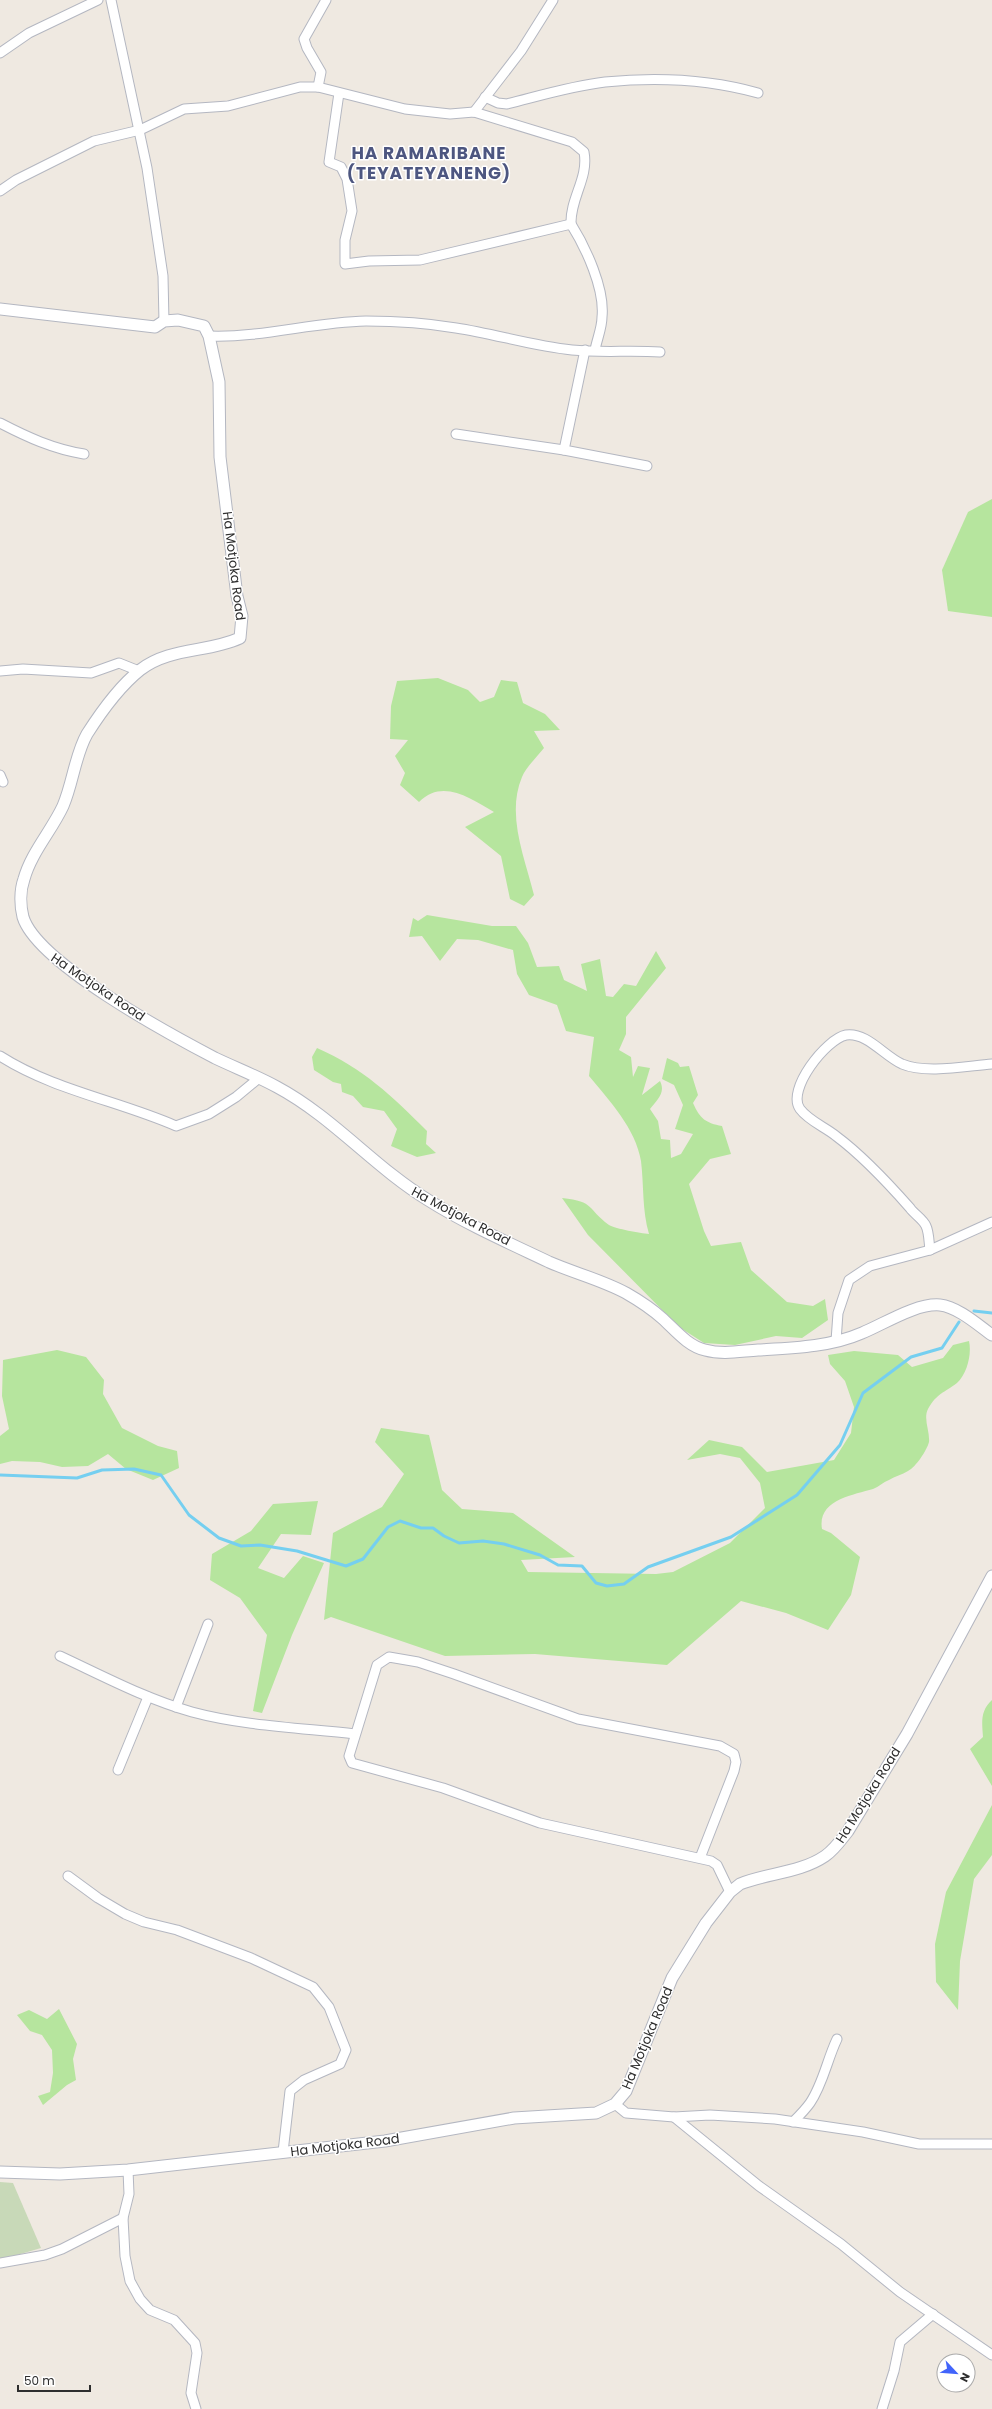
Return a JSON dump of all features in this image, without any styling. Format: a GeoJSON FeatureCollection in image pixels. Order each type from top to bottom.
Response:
{"type":"FeatureCollection","features":[{"type":"Feature","properties":{"kind":"street"},"geometry":{"type":"LineString","coordinates":[[0,53],[29,33],[98,0]]}},
{"type":"Feature","properties":{"kind":"street"},"geometry":{"type":"LineString","coordinates":[[110,0],[140,130],[159,244],[163,276],[164,322]]}},
{"type":"Feature","properties":{"kind":"street"},"geometry":{"type":"LineString","coordinates":[[318,86],[321,72],[307,48],[304,39],[326,0]]}},
{"type":"Feature","properties":{"kind":"street"},"geometry":{"type":"LineString","coordinates":[[474,112],[521,51],[553,0]]}},
{"type":"Feature","properties":{"kind":"street"},"geometry":{"type":"LineString","coordinates":[[485,97],[498,103],[506,104],[604,82],[686,80],[729,85],[758,92]]}},
{"type":"Feature","properties":{"kind":"street"},"geometry":{"type":"LineString","coordinates":[[0,191],[16,180],[94,140],[140,130],[184,109],[228,106],[300,87],[318,86],[339,93],[405,109],[450,114],[474,112],[561,137],[579,146],[584,152],[585,175],[571,212],[571,224],[583,246],[601,296],[602,317],[595,350]]}},
{"type":"Feature","properties":{"kind":"street"},"geometry":{"type":"LineString","coordinates":[[339,93],[329,162],[341,167],[347,179],[352,211],[345,240],[345,264],[369,261],[420,260],[571,224]]}},
{"type":"Feature","properties":{"kind":"street"},"geometry":{"type":"LineString","coordinates":[[0,309],[155,327],[164,322],[185,320],[201,324],[209,336],[238,337],[308,326],[366,321],[456,328],[515,341],[585,350],[660,352]]}},
{"type":"Feature","properties":{"kind":"street","name":"Ha Motjoka Road"},"geometry":{"type":"LineString","coordinates":[[209,336],[219,382],[220,457],[237,596],[242,616],[242,632],[240,638],[233,641],[166,655],[139,671],[126,683],[85,737],[64,804],[24,876],[21,901],[23,918],[51,956],[106,994],[196,1048],[283,1091],[326,1119],[381,1168],[432,1203],[550,1262],[618,1288],[643,1302],[682,1338],[703,1350],[728,1353],[807,1347],[861,1334],[881,1323],[924,1307],[942,1305],[967,1317],[992,1335]]}},
{"type":"Feature","properties":{"kind":"street"},"geometry":{"type":"LineString","coordinates":[[564,450],[585,350]]}},
{"type":"Feature","properties":{"kind":"street"},"geometry":{"type":"LineString","coordinates":[[0,423],[40,443],[61,450],[84,454]]}},
{"type":"Feature","properties":{"kind":"street"},"geometry":{"type":"LineString","coordinates":[[456,434],[564,450],[647,466]]}},
{"type":"Feature","properties":{"kind":"street"},"geometry":{"type":"LineString","coordinates":[[0,671],[23,669],[91,674],[119,663],[139,671]]}},
{"type":"Feature","properties":{"kind":"street"},"geometry":{"type":"LineString","coordinates":[[930,1250],[926,1226],[898,1193],[836,1136],[816,1123],[799,1108],[798,1099],[802,1082],[812,1060],[829,1045],[846,1035],[867,1040],[881,1052],[903,1064],[951,1069],[971,1064],[992,1064]]}},
{"type":"Feature","properties":{"kind":"street"},"geometry":{"type":"LineString","coordinates":[[0,1056],[48,1080],[146,1113],[176,1126],[209,1114],[236,1097],[259,1078]]}},
{"type":"Feature","properties":{"kind":"street"},"geometry":{"type":"LineString","coordinates":[[836,1341],[838,1313],[848,1280],[870,1266],[930,1250],[992,1222]]}},
{"type":"Feature","properties":{"kind":"street","name":"Ha Motjoka Road"},"geometry":{"type":"LineString","coordinates":[[0,2172],[60,2174],[128,2170],[385,2141],[514,2118],[596,2113],[615,2104],[632,2081],[662,2000],[672,1978],[706,1923],[730,1892],[748,1881],[812,1863],[825,1856],[848,1832],[907,1734],[992,1576]]}},
{"type":"Feature","properties":{"kind":"street"},"geometry":{"type":"LineString","coordinates":[[176,1707],[208,1624]]}},
{"type":"Feature","properties":{"kind":"street"},"geometry":{"type":"LineString","coordinates":[[60,1656],[148,1697],[193,1712],[246,1722],[355,1734]]}},
{"type":"Feature","properties":{"kind":"street"},"geometry":{"type":"LineString","coordinates":[[700,1858],[736,1762],[734,1754],[720,1746],[578,1719],[418,1662],[389,1656],[377,1665],[349,1756],[352,1763],[444,1788],[540,1824],[700,1858],[717,1865],[730,1892]]}},
{"type":"Feature","properties":{"kind":"street"},"geometry":{"type":"LineString","coordinates":[[118,1770],[148,1697]]}},
{"type":"Feature","properties":{"kind":"street"},"geometry":{"type":"LineString","coordinates":[[68,1876],[98,1898],[125,1914],[144,1922],[177,1930],[236,1953],[313,1987],[329,2007],[346,2050],[340,2064],[304,2080],[290,2091],[283,2152]]}},
{"type":"Feature","properties":{"kind":"street"},"geometry":{"type":"LineString","coordinates":[[793,2122],[810,2103],[822,2079],[827,2061],[837,2039]]}},
{"type":"Feature","properties":{"kind":"street"},"geometry":{"type":"LineString","coordinates":[[615,2104],[626,2113],[674,2117],[710,2115],[793,2122],[863,2132],[919,2144],[992,2144]]}},
{"type":"Feature","properties":{"kind":"street"},"geometry":{"type":"LineString","coordinates":[[674,2117],[758,2186],[841,2244],[900,2292],[992,2355]]}},
{"type":"Feature","properties":{"kind":"street"},"geometry":{"type":"LineString","coordinates":[[128,2170],[129,2194],[123,2218],[125,2256],[130,2281],[140,2299],[150,2310],[174,2320],[195,2343],[197,2352],[191,2393],[196,2409]]}},
{"type":"Feature","properties":{"kind":"street"},"geometry":{"type":"LineString","coordinates":[[0,2263],[45,2255],[62,2249],[123,2218]]}},
{"type":"Feature","properties":{"kind":"street"},"geometry":{"type":"LineString","coordinates":[[882,2409],[900,2342],[933,2314]]}},
{"type":"Feature","properties":{"kind":"green space"},"geometry":{"type":"Polygon","coordinates":[[[992,499],[992,617],[948,611],[942,570],[968,512],[992,499]]]}},
{"type":"Feature","properties":{"kind":"green space"},"geometry":{"type":"Polygon","coordinates":[[[438,678],[468,690],[480,702],[494,697],[501,680],[517,682],[523,703],[545,714],[560,730],[534,731],[544,748],[524,773],[518,791],[516,821],[522,851],[534,895],[524,906],[510,899],[501,856],[465,827],[494,812],[466,797],[447,791],[428,795],[419,802],[400,785],[405,773],[395,756],[408,740],[390,739],[391,706],[397,681],[438,678]]]}},
{"type":"Feature","properties":{"kind":"green space"},"geometry":{"type":"Polygon","coordinates":[[[427,915],[492,926],[516,926],[528,943],[537,967],[559,966],[564,980],[587,991],[581,964],[600,959],[606,996],[613,997],[624,984],[636,986],[656,951],[666,968],[626,1017],[626,1034],[619,1050],[631,1057],[633,1077],[638,1066],[650,1068],[642,1095],[660,1081],[662,1085],[660,1096],[650,1109],[658,1121],[661,1139],[670,1140],[671,1158],[681,1154],[693,1134],[675,1129],[683,1105],[674,1085],[662,1079],[667,1058],[678,1063],[680,1067],[689,1066],[698,1095],[693,1103],[698,1113],[708,1122],[722,1126],[731,1154],[710,1159],[689,1184],[704,1231],[711,1246],[741,1242],[751,1270],[787,1302],[813,1306],[825,1299],[828,1320],[802,1338],[776,1336],[735,1345],[704,1343],[679,1327],[588,1235],[562,1198],[586,1204],[609,1225],[628,1231],[649,1234],[644,1207],[641,1161],[634,1138],[621,1116],[589,1076],[594,1037],[566,1031],[557,1005],[529,995],[517,974],[513,950],[478,940],[457,939],[440,961],[422,936],[409,937],[413,918],[418,921],[427,915]]]}},
{"type":"Feature","properties":{"kind":"green space"},"geometry":{"type":"Polygon","coordinates":[[[317,1048],[349,1065],[389,1094],[427,1131],[426,1144],[436,1153],[417,1157],[391,1146],[397,1129],[384,1111],[363,1107],[353,1096],[342,1092],[341,1084],[333,1082],[314,1070],[312,1057],[317,1048]]]}},
{"type":"Feature","properties":{"kind":"green space"},"geometry":{"type":"Polygon","coordinates":[[[969,1341],[970,1352],[968,1364],[961,1379],[938,1396],[928,1409],[926,1421],[929,1442],[924,1454],[918,1462],[908,1471],[875,1488],[838,1500],[825,1511],[822,1519],[822,1529],[831,1533],[860,1557],[851,1595],[828,1630],[786,1613],[741,1601],[667,1665],[535,1654],[445,1656],[331,1617],[324,1620],[333,1533],[382,1507],[404,1474],[375,1442],[381,1428],[429,1435],[442,1490],[462,1509],[513,1513],[575,1557],[521,1560],[528,1572],[656,1574],[673,1572],[730,1543],[765,1508],[760,1483],[740,1458],[720,1454],[687,1460],[709,1440],[742,1447],[767,1472],[834,1460],[851,1433],[854,1407],[845,1381],[830,1364],[828,1355],[854,1351],[898,1355],[912,1367],[943,1358],[953,1345],[969,1341]]]}},
{"type":"Feature","properties":{"kind":"green space"},"geometry":{"type":"Polygon","coordinates":[[[57,1350],[86,1357],[104,1380],[103,1394],[122,1428],[158,1446],[177,1451],[179,1468],[153,1480],[126,1469],[108,1454],[88,1466],[62,1467],[40,1462],[12,1461],[0,1464],[0,1436],[9,1429],[2,1396],[3,1360],[57,1350]]]}},
{"type":"Feature","properties":{"kind":"green space"},"geometry":{"type":"Polygon","coordinates":[[[318,1501],[311,1535],[281,1534],[258,1568],[284,1578],[303,1556],[324,1563],[292,1635],[262,1713],[253,1711],[267,1635],[240,1598],[210,1580],[212,1554],[251,1531],[273,1504],[318,1501]]]}},
{"type":"Feature","properties":{"kind":"green space"},"geometry":{"type":"Polygon","coordinates":[[[992,1700],[992,1786],[970,1749],[983,1737],[982,1722],[985,1708],[992,1700]]]}},
{"type":"Feature","properties":{"kind":"green space"},"geometry":{"type":"Polygon","coordinates":[[[992,1805],[992,1855],[974,1879],[960,1961],[958,2010],[936,1982],[935,1944],[946,1892],[992,1805]]]}},
{"type":"Feature","properties":{"kind":"green space"},"geometry":{"type":"Polygon","coordinates":[[[59,2009],[77,2044],[73,2059],[76,2080],[67,2085],[43,2105],[38,2096],[50,2092],[53,2073],[52,2050],[42,2035],[30,2031],[17,2015],[29,2010],[47,2019],[59,2009]]]}},
{"type":"Feature","properties":{"kind":"green space"},"geometry":{"type":"Polygon","coordinates":[[[0,2182],[13,2183],[41,2248],[0,2260],[0,2182]]]}},
{"type":"Feature","properties":{"kind":"waterway"},"geometry":{"type":"LineString","coordinates":[[974,1311],[992,1313]]}},
{"type":"Feature","properties":{"kind":"waterway"},"geometry":{"type":"LineString","coordinates":[[0,1475],[77,1478],[102,1470],[134,1469],[161,1475],[189,1515],[219,1538],[241,1546],[260,1545],[297,1551],[346,1566],[363,1559],[388,1527],[400,1521],[421,1528],[433,1528],[444,1536],[459,1543],[483,1541],[504,1544],[540,1555],[558,1565],[582,1566],[596,1583],[607,1586],[624,1584],[648,1567],[731,1537],[797,1495],[840,1445],[863,1393],[911,1357],[942,1348],[959,1322]]}},
{"type":"Feature","properties":{"kind":"district","name":"HA RAMARIBANE (TEYATEYANENG)"},"geometry":{"type":"Point","coordinates":[429,163]}}]}
